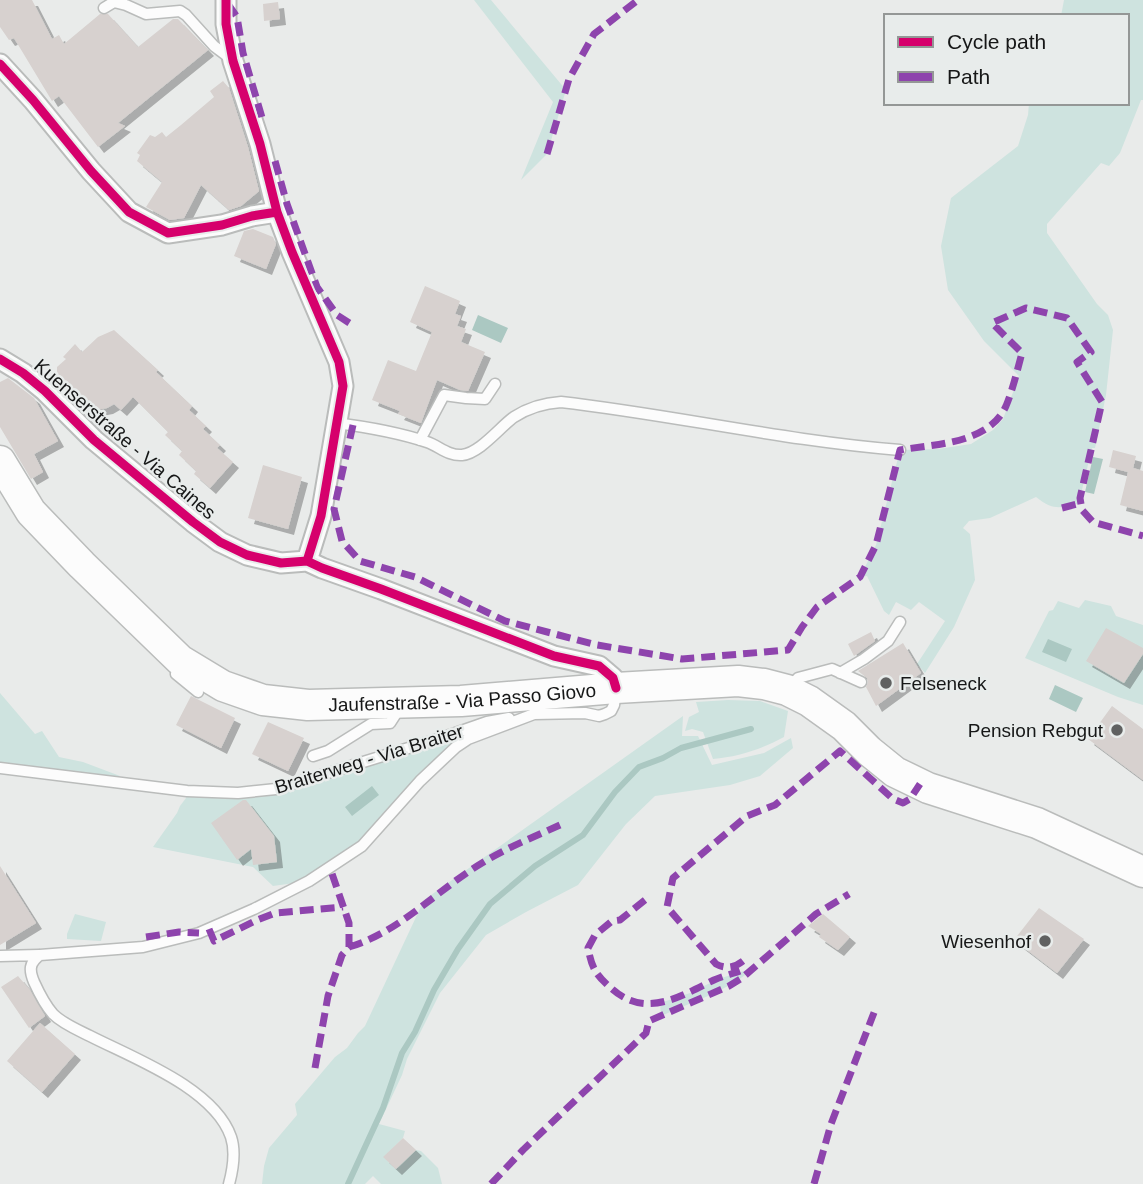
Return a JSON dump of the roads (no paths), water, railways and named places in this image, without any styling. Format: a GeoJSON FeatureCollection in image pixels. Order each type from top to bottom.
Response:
{"type":"FeatureCollection","features":[{"type":"Feature","properties":{"kind":"main road","name":"Jaufenstraße - Via Passo Giovo"},"geometry":{"type":"LineString","coordinates":[[0,461],[31,512],[92,574],[180,660],[223,686],[262,700],[308,705],[461,701],[738,681],[764,684],[787,690],[809,701],[844,726],[895,772],[928,788],[1037,823],[1143,872]]}},
{"type":"Feature","properties":{"kind":"street"},"geometry":{"type":"LineString","coordinates":[[226,0],[226,24],[233,61],[260,144],[277,212],[339,362],[343,386],[321,516],[307,561]]}},
{"type":"Feature","properties":{"kind":"street"},"geometry":{"type":"LineString","coordinates":[[0,64],[129,212],[168,233],[222,225],[277,212]]}},
{"type":"Feature","properties":{"kind":"street","name":"Kuenserstraße - Via Caines"},"geometry":{"type":"LineString","coordinates":[[0,359],[45,391],[93,440],[220,542],[247,555],[281,563],[307,561],[554,656],[599,666],[613,678],[616,688]]}},
{"type":"Feature","properties":{"kind":"lane"},"geometry":{"type":"LineString","coordinates":[[104,8],[114,2],[146,14],[180,11],[214,46],[233,61]]}},
{"type":"Feature","properties":{"kind":"lane"},"geometry":{"type":"LineString","coordinates":[[420,440],[444,395],[485,399],[495,384]]}},
{"type":"Feature","properties":{"kind":"lane"},"geometry":{"type":"LineString","coordinates":[[336,423],[380,429],[429,442],[447,453],[462,455],[473,451],[514,416],[531,408],[561,402],[786,436],[900,450]]}},
{"type":"Feature","properties":{"kind":"lane"},"geometry":{"type":"LineString","coordinates":[[841,673],[888,641],[900,622]]}},
{"type":"Feature","properties":{"kind":"lane"},"geometry":{"type":"LineString","coordinates":[[180,660],[176,674],[198,692]]}},
{"type":"Feature","properties":{"kind":"lane"},"geometry":{"type":"LineString","coordinates":[[787,690],[798,678],[832,669],[861,682]]}},
{"type":"Feature","properties":{"kind":"lane","name":"Braiterweg - Via Braiter"},"geometry":{"type":"LineString","coordinates":[[0,768],[200,792],[238,793],[276,789],[488,722],[534,714],[605,714],[611,711],[614,705],[616,688]]}},
{"type":"Feature","properties":{"kind":"lane"},"geometry":{"type":"LineString","coordinates":[[313,756],[328,751],[371,724],[390,723],[403,703]]}},
{"type":"Feature","properties":{"kind":"lane","name":"Braiterweg - Via Braiter"},"geometry":{"type":"LineString","coordinates":[[0,956],[143,947],[199,933],[254,909],[309,881],[362,846],[420,781],[456,747],[468,739],[534,714]]}},
{"type":"Feature","properties":{"kind":"lane"},"geometry":{"type":"LineString","coordinates":[[40,955],[30,966],[32,977],[45,1004],[55,1016],[166,1074],[201,1097],[225,1123],[233,1150],[233,1170],[229,1184]]}},
{"type":"Feature","properties":{"kind":"waterway"},"geometry":{"type":"LineString","coordinates":[[348,1184],[383,1108],[402,1053],[458,949],[490,904],[535,866],[583,835],[615,792],[639,767],[681,748],[751,729]]}},
{"type":"Feature","properties":{"kind":"place","name":"Felseneck"},"geometry":{"type":"Point","coordinates":[886,683]}},
{"type":"Feature","properties":{"kind":"place","name":"Pension Rebgut"},"geometry":{"type":"Point","coordinates":[1117,730]}},
{"type":"Feature","properties":{"kind":"place","name":"Wiesenhof"},"geometry":{"type":"Point","coordinates":[1045,941]}}]}
